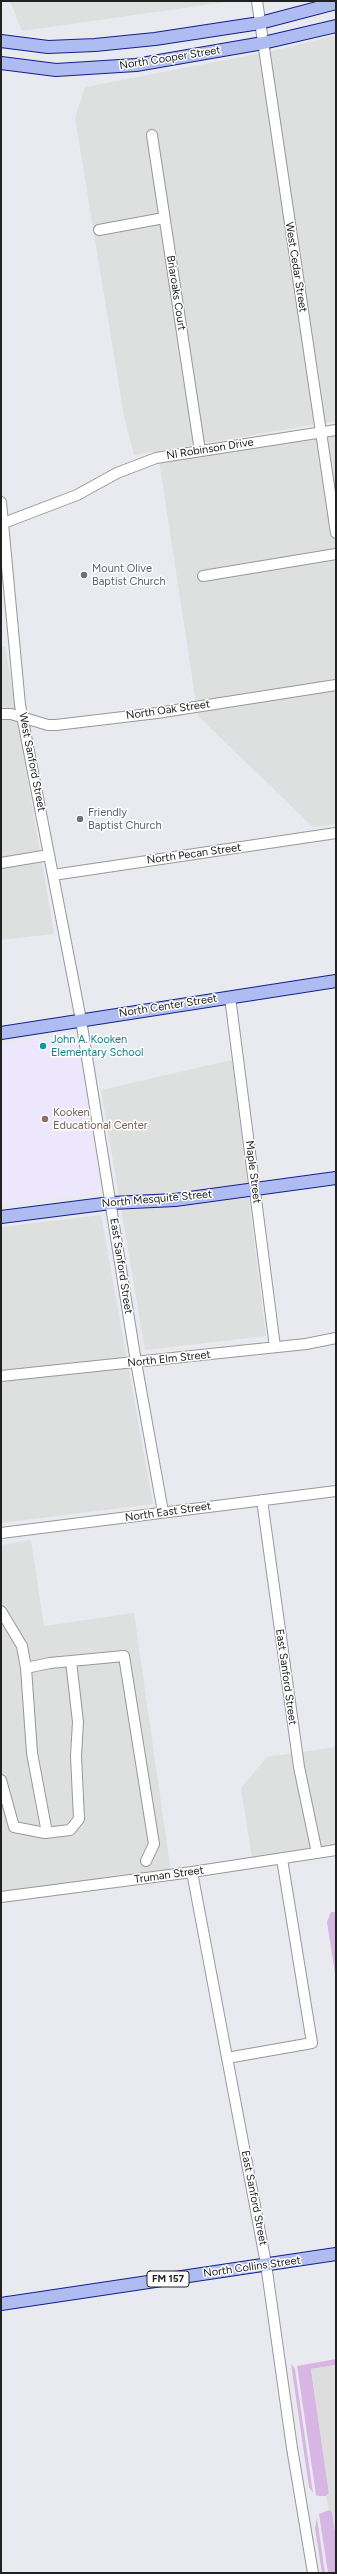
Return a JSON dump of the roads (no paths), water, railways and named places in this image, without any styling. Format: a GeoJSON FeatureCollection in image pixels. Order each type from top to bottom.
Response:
{"type":"FeatureCollection","features":[{"type":"Feature","properties":{"kind":"main road","name":"North Cooper Street"},"geometry":{"type":"LineString","coordinates":[[1,41],[48,47],[94,46],[260,23],[336,3]]}},
{"type":"Feature","properties":{"kind":"main road","name":"North Cooper Street"},"geometry":{"type":"LineString","coordinates":[[1,63],[56,70],[88,70],[136,65],[263,43],[336,26]]}},
{"type":"Feature","properties":{"kind":"main road","name":"North Center Street"},"geometry":{"type":"LineString","coordinates":[[1,1033],[336,981]]}},
{"type":"Feature","properties":{"kind":"main road","name":"North Mesquite Street"},"geometry":{"type":"LineString","coordinates":[[1,1217],[111,1203],[175,1200],[336,1178]]}},
{"type":"Feature","properties":{"kind":"main road","name":"North Collins Street"},"geometry":{"type":"LineString","coordinates":[[1,2304],[336,2254]]}},
{"type":"Feature","properties":{"kind":"street","name":"West Cedar Street"},"geometry":{"type":"LineString","coordinates":[[257,1],[336,533]]}},
{"type":"Feature","properties":{"kind":"street","name":"Briaroaks Court"},"geometry":{"type":"LineString","coordinates":[[152,134],[200,451]]}},
{"type":"Feature","properties":{"kind":"street"},"geometry":{"type":"LineString","coordinates":[[99,230],[164,218]]}},
{"type":"Feature","properties":{"kind":"street","name":"Nl Robinson Drive"},"geometry":{"type":"LineString","coordinates":[[3,524],[78,495],[117,473],[156,458],[336,430]]}},
{"type":"Feature","properties":{"kind":"street","name":"West Sanford Street"},"geometry":{"type":"LineString","coordinates":[[1,502],[20,705],[24,718],[52,875],[81,1020]]}},
{"type":"Feature","properties":{"kind":"street"},"geometry":{"type":"LineString","coordinates":[[203,576],[336,554]]}},
{"type":"Feature","properties":{"kind":"street","name":"North Oak Street"},"geometry":{"type":"LineString","coordinates":[[1,714],[56,725],[141,715],[336,685]]}},
{"type":"Feature","properties":{"kind":"street","name":"North Pecan Street"},"geometry":{"type":"LineString","coordinates":[[52,875],[336,833]]}},
{"type":"Feature","properties":{"kind":"street"},"geometry":{"type":"LineString","coordinates":[[1,863],[49,855]]}},
{"type":"Feature","properties":{"kind":"street","name":"Maple Street"},"geometry":{"type":"LineString","coordinates":[[230,997],[256,1188],[275,1347]]}},
{"type":"Feature","properties":{"kind":"street","name":"East Sanford Street"},"geometry":{"type":"LineString","coordinates":[[81,1020],[136,1362],[163,1512]]}},
{"type":"Feature","properties":{"kind":"street","name":"North Elm Street"},"geometry":{"type":"LineString","coordinates":[[1,1376],[275,1347],[336,1338]]}},
{"type":"Feature","properties":{"kind":"street","name":"North East Street"},"geometry":{"type":"LineString","coordinates":[[1,1533],[336,1491]]}},
{"type":"Feature","properties":{"kind":"street","name":"East Sanford Street"},"geometry":{"type":"LineString","coordinates":[[262,1500],[299,1767],[317,1853]]}},
{"type":"Feature","properties":{"kind":"street"},"geometry":{"type":"LineString","coordinates":[[1,1611],[22,1646],[26,1668],[32,1753],[46,1833]]}},
{"type":"Feature","properties":{"kind":"street"},"geometry":{"type":"LineString","coordinates":[[26,1668],[71,1661],[124,1656],[154,1844],[146,1861]]}},
{"type":"Feature","properties":{"kind":"street"},"geometry":{"type":"LineString","coordinates":[[1,1780],[14,1827],[46,1833],[70,1830],[79,1819],[76,1756],[78,1722],[71,1661]]}},
{"type":"Feature","properties":{"kind":"street","name":"Truman Street"},"geometry":{"type":"LineString","coordinates":[[1,1897],[192,1872],[336,1850]]}},
{"type":"Feature","properties":{"kind":"street"},"geometry":{"type":"LineString","coordinates":[[227,2058],[312,2043],[282,1859]]}},
{"type":"Feature","properties":{"kind":"street","name":"East Sanford Street"},"geometry":{"type":"LineString","coordinates":[[192,1872],[266,2264],[292,2448],[313,2573]]}},
{"type":"Feature","properties":{"kind":"place","name":"Mount Olive Baptist Church"},"geometry":{"type":"Point","coordinates":[84,575]}},
{"type":"Feature","properties":{"kind":"place","name":"Friendly Baptist Church"},"geometry":{"type":"Point","coordinates":[80,819]}},
{"type":"Feature","properties":{"kind":"place","name":"John A. Kooken Elementary School"},"geometry":{"type":"Point","coordinates":[43,1046]}},
{"type":"Feature","properties":{"kind":"place","name":"Kooken Educational Center"},"geometry":{"type":"Point","coordinates":[45,1119]}}]}
